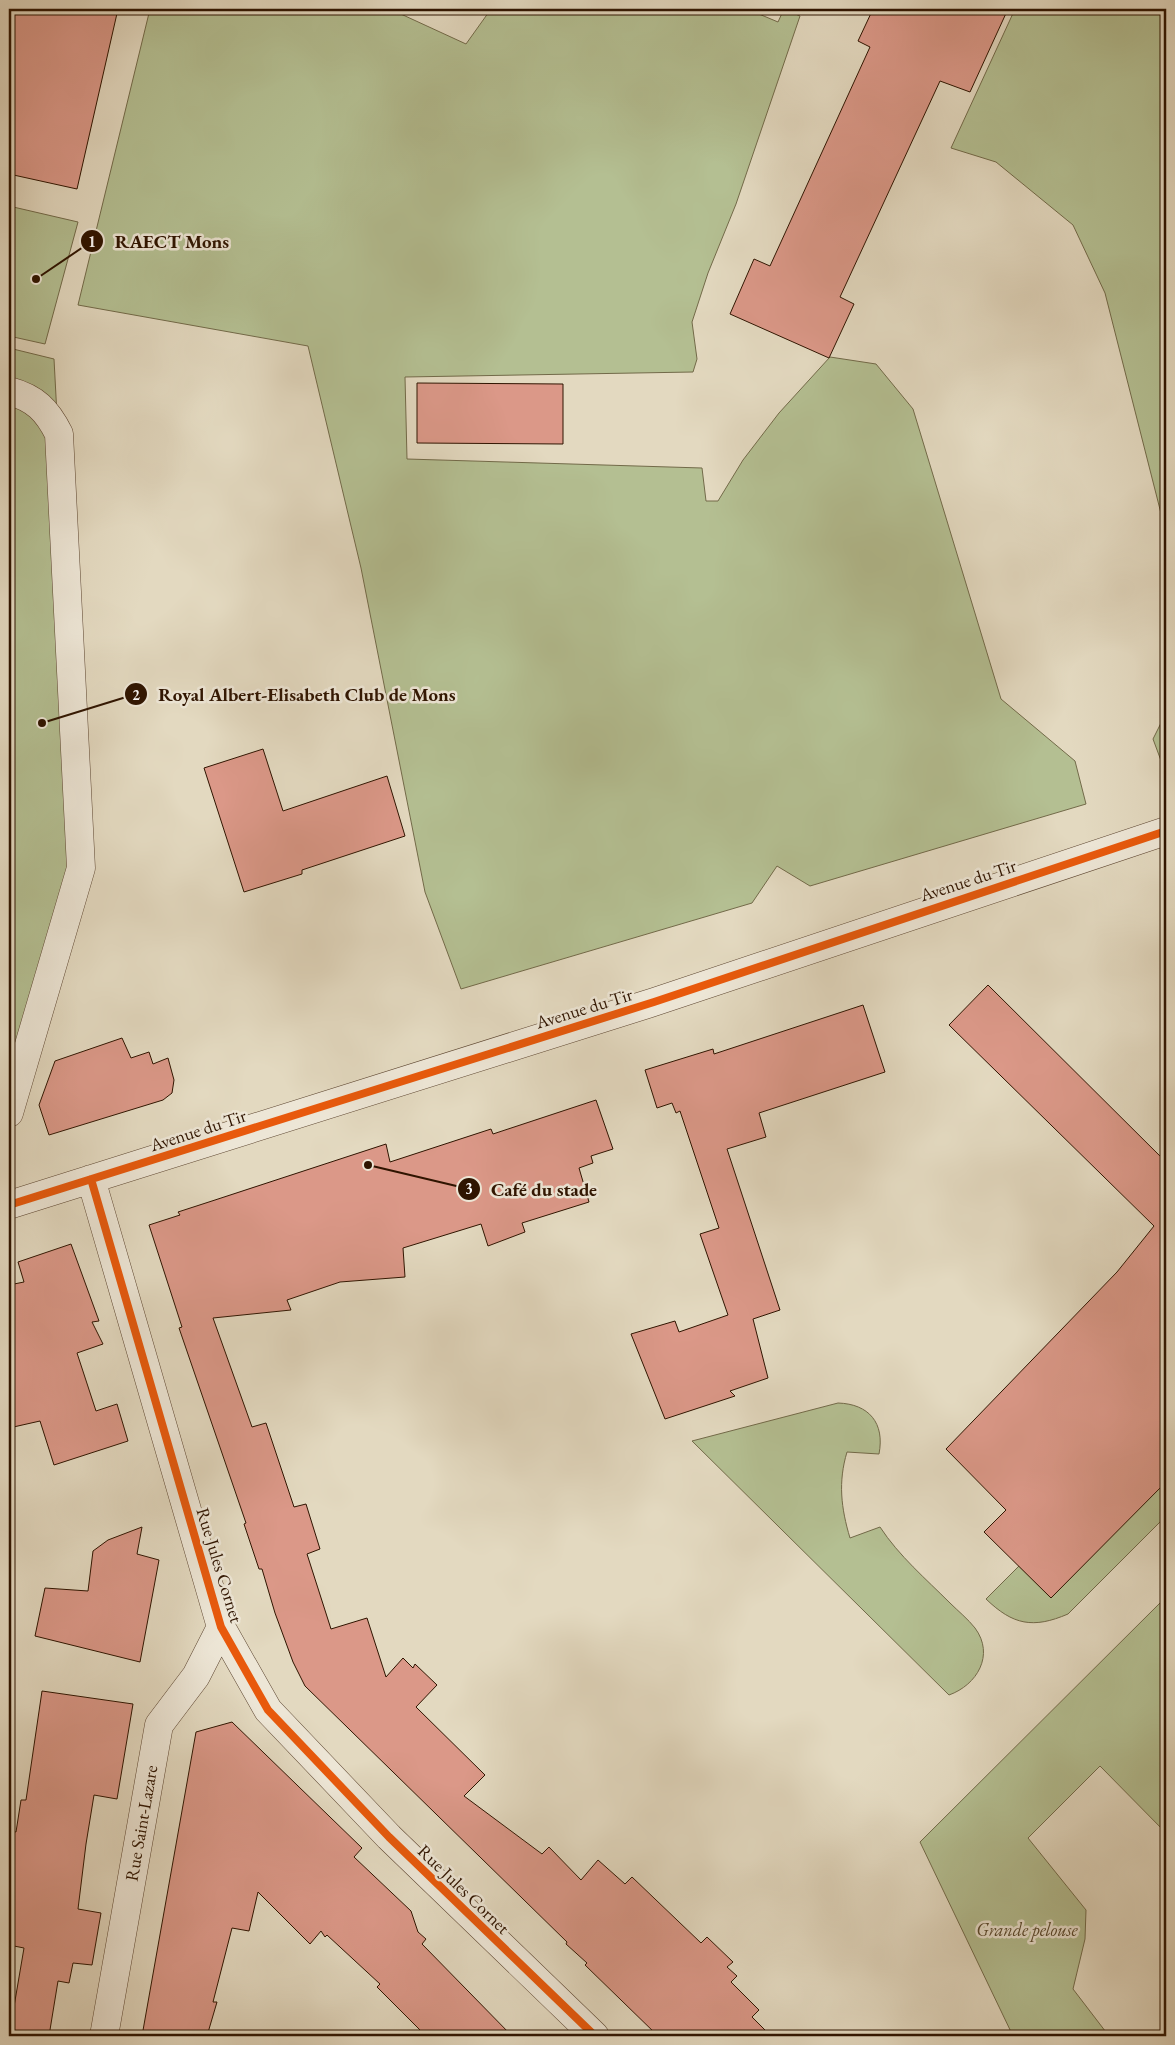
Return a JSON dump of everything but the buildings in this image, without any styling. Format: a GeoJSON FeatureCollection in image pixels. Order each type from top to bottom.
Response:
{"type":"FeatureCollection","features":[{"type":"Feature","properties":{"kind":"street"},"geometry":{"type":"LineString","coordinates":[[9,391],[24,395],[49,413],[59,434],[81,868],[9,1113]]}},
{"type":"Feature","properties":{"kind":"street","name":"Avenue du Tir"},"geometry":{"type":"LineString","coordinates":[[9,1205],[644,1005],[1166,831]]}},
{"type":"Feature","properties":{"kind":"street","name":"Rue Jules Cornet"},"geometry":{"type":"LineString","coordinates":[[92,1179],[221,1627],[268,1710],[389,1837],[595,2036]]}},
{"type":"Feature","properties":{"kind":"street","name":"Rue Saint-Lazare"},"geometry":{"type":"LineString","coordinates":[[104,2036],[159,1725],[196,1676],[221,1627]]}},
{"type":"Feature","properties":{"kind":"green space"},"geometry":{"type":"Polygon","coordinates":[[[150,9],[390,9],[466,44],[491,9],[747,9],[778,22],[784,9],[800,16],[736,204],[708,273],[692,322],[697,359],[693,372],[405,377],[407,459],[702,468],[706,501],[718,501],[743,460],[779,413],[830,357],[876,364],[913,409],[1001,699],[1075,761],[1086,804],[810,886],[777,866],[752,903],[461,989],[425,892],[361,568],[308,346],[78,305],[150,9]]]}},
{"type":"Feature","properties":{"kind":"green space"},"geometry":{"type":"Polygon","coordinates":[[[1015,9],[1166,9],[1166,533],[1105,293],[1073,225],[996,162],[951,148],[1015,9]]]}},
{"type":"Feature","properties":{"kind":"green space"},"geometry":{"type":"Polygon","coordinates":[[[9,206],[78,222],[45,344],[9,336],[9,206]]]}},
{"type":"Feature","properties":{"kind":"green space"},"geometry":{"type":"Polygon","coordinates":[[[9,348],[54,359],[81,868],[9,1113],[9,348]]]}},
{"type":"Feature","properties":{"kind":"green space"},"geometry":{"type":"Polygon","coordinates":[[[1166,713],[1166,765],[1163,766],[1153,739],[1166,713]]]}},
{"type":"Feature","properties":{"kind":"green space"},"geometry":{"type":"Polygon","coordinates":[[[838,1403],[849,1404],[866,1411],[877,1425],[880,1443],[879,1454],[847,1452],[842,1474],[842,1495],[844,1516],[850,1538],[880,1527],[904,1557],[975,1628],[981,1638],[983,1658],[975,1677],[968,1684],[949,1695],[692,1441],[838,1403]]]}},
{"type":"Feature","properties":{"kind":"green space"},"geometry":{"type":"Polygon","coordinates":[[[1166,1482],[1166,1516],[1068,1614],[1044,1622],[1024,1622],[1005,1614],[986,1599],[1019,1566],[1051,1597],[1166,1482]]]}},
{"type":"Feature","properties":{"kind":"green space","name":"Grande pelouse"},"geometry":{"type":"Polygon","coordinates":[[[1166,1597],[1166,1833],[1100,1766],[1028,1838],[1086,1910],[1085,1939],[1073,1989],[1109,2036],[1013,2036],[920,1842],[1166,1597]]]}},
{"type":"Feature","properties":{"kind":"cycle path"},"geometry":{"type":"LineString","coordinates":[[9,1205],[654,1002],[1166,831]]}},
{"type":"Feature","properties":{"kind":"cycle path"},"geometry":{"type":"LineString","coordinates":[[91,1179],[221,1627],[268,1710],[389,1837],[595,2036]]}},
{"type":"Feature","properties":{"kind":"place","name":"RAECT Mons"},"geometry":{"type":"Point","coordinates":[36,279]}},
{"type":"Feature","properties":{"kind":"place","name":"Royal Albert-Elisabeth Club de Mons"},"geometry":{"type":"Point","coordinates":[42,723]}},
{"type":"Feature","properties":{"kind":"place","name":"Café du stade"},"geometry":{"type":"Point","coordinates":[368,1165]}}]}
